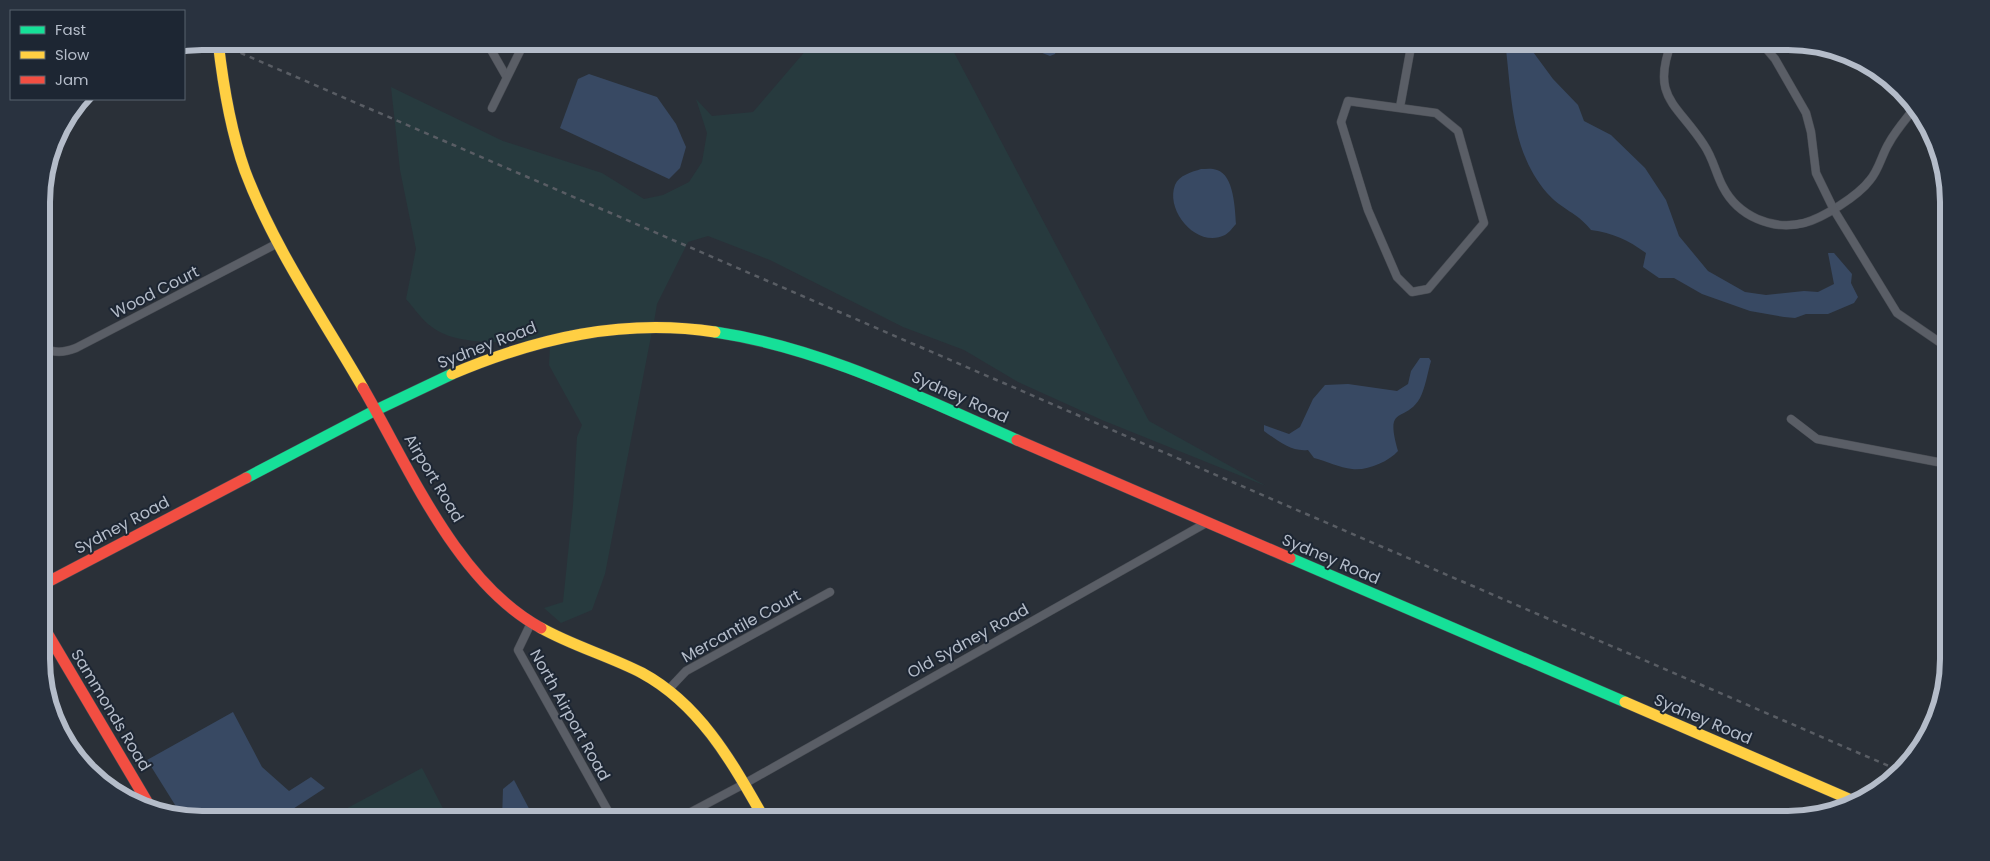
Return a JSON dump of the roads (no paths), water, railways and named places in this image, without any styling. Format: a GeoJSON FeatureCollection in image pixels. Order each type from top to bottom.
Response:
{"type":"FeatureCollection","features":[{"type":"Feature","properties":{"kind":"street","name":"Airport Road"},"geometry":{"type":"LineString","coordinates":[[219,50],[228,114],[238,156],[256,201],[278,244],[436,516],[471,568],[501,601],[532,624],[642,673],[668,689],[708,726],[759,811]]}},
{"type":"Feature","properties":{"kind":"street"},"geometry":{"type":"LineString","coordinates":[[491,50],[506,76]]}},
{"type":"Feature","properties":{"kind":"street"},"geometry":{"type":"LineString","coordinates":[[492,108],[506,76],[520,50]]}},
{"type":"Feature","properties":{"kind":"street"},"geometry":{"type":"LineString","coordinates":[[1400,107],[1410,50]]}},
{"type":"Feature","properties":{"kind":"street"},"geometry":{"type":"LineString","coordinates":[[1669,50],[1663,65],[1666,92],[1673,105],[1705,146],[1724,188],[1734,203],[1757,220],[1782,226],[1804,223],[1834,210],[1871,180],[1889,142],[1911,113]]}},
{"type":"Feature","properties":{"kind":"street"},"geometry":{"type":"LineString","coordinates":[[1767,50],[1775,59],[1806,113],[1811,132],[1816,173],[1834,210],[1897,313],[1940,343]]}},
{"type":"Feature","properties":{"kind":"street"},"geometry":{"type":"LineString","coordinates":[[1348,101],[1400,107],[1436,113],[1458,131],[1484,222],[1428,289],[1412,292],[1397,277],[1368,210],[1342,122],[1348,101]]}},
{"type":"Feature","properties":{"kind":"street","name":"Wood Court"},"geometry":{"type":"LineString","coordinates":[[50,351],[64,352],[76,348],[278,244]]}},
{"type":"Feature","properties":{"kind":"street","name":"Sydney Road"},"geometry":{"type":"LineString","coordinates":[[50,582],[376,410],[505,352],[552,338],[603,329],[646,327],[701,330],[760,340],[805,352],[851,368],[1206,523],[1847,798]]}},
{"type":"Feature","properties":{"kind":"street"},"geometry":{"type":"LineString","coordinates":[[1792,419],[1817,439],[1940,462]]}},
{"type":"Feature","properties":{"kind":"street","name":"Old Sydney Road"},"geometry":{"type":"LineString","coordinates":[[744,784],[1206,523]]}},
{"type":"Feature","properties":{"kind":"street","name":"Mercantile Court"},"geometry":{"type":"LineString","coordinates":[[668,689],[686,671],[830,592]]}},
{"type":"Feature","properties":{"kind":"street","name":"North Airport Road"},"geometry":{"type":"LineString","coordinates":[[532,624],[518,650],[608,811]]}},
{"type":"Feature","properties":{"kind":"street","name":"Sammonds Road"},"geometry":{"type":"LineString","coordinates":[[50,639],[146,800]]}},
{"type":"Feature","properties":{"kind":"street"},"geometry":{"type":"LineString","coordinates":[[693,811],[744,784]]}},
{"type":"Feature","properties":{"kind":"water"},"geometry":{"type":"Polygon","coordinates":[[[1035,50],[1057,50],[1055,54],[1050,56],[1035,50]]]}},
{"type":"Feature","properties":{"kind":"water"},"geometry":{"type":"Polygon","coordinates":[[[1506,50],[1532,50],[1553,79],[1578,105],[1584,121],[1611,135],[1645,168],[1666,200],[1679,236],[1708,271],[1745,292],[1766,295],[1804,291],[1818,292],[1834,284],[1828,253],[1834,253],[1852,274],[1851,283],[1858,297],[1854,303],[1828,314],[1806,314],[1795,318],[1784,317],[1750,311],[1702,294],[1674,278],[1659,278],[1643,267],[1646,253],[1620,238],[1591,230],[1581,219],[1547,193],[1526,159],[1519,140],[1506,50]]]}},
{"type":"Feature","properties":{"kind":"water"},"geometry":{"type":"Polygon","coordinates":[[[589,74],[657,97],[676,124],[686,147],[680,168],[669,179],[560,128],[578,79],[589,74]]]}},
{"type":"Feature","properties":{"kind":"water"},"geometry":{"type":"Polygon","coordinates":[[[1201,169],[1213,169],[1223,173],[1233,193],[1236,224],[1225,235],[1214,238],[1204,237],[1194,232],[1179,216],[1175,206],[1173,195],[1175,185],[1179,179],[1186,174],[1201,169]]]}},
{"type":"Feature","properties":{"kind":"water"},"geometry":{"type":"Polygon","coordinates":[[[1420,358],[1429,358],[1431,361],[1423,390],[1414,406],[1395,420],[1393,426],[1398,451],[1383,462],[1364,469],[1343,467],[1314,458],[1308,450],[1290,448],[1264,431],[1264,425],[1289,434],[1300,427],[1313,399],[1325,385],[1348,384],[1397,391],[1408,384],[1411,371],[1420,358]]]}},
{"type":"Feature","properties":{"kind":"water"},"geometry":{"type":"Polygon","coordinates":[[[233,712],[262,767],[289,791],[311,777],[325,788],[290,811],[192,811],[177,809],[147,760],[233,712]]]}},
{"type":"Feature","properties":{"kind":"water"},"geometry":{"type":"Polygon","coordinates":[[[514,780],[530,811],[502,811],[503,789],[514,780]]]}},
{"type":"Feature","properties":{"kind":"railway"},"geometry":{"type":"LineString","coordinates":[[234,50],[1893,768]]}}]}
